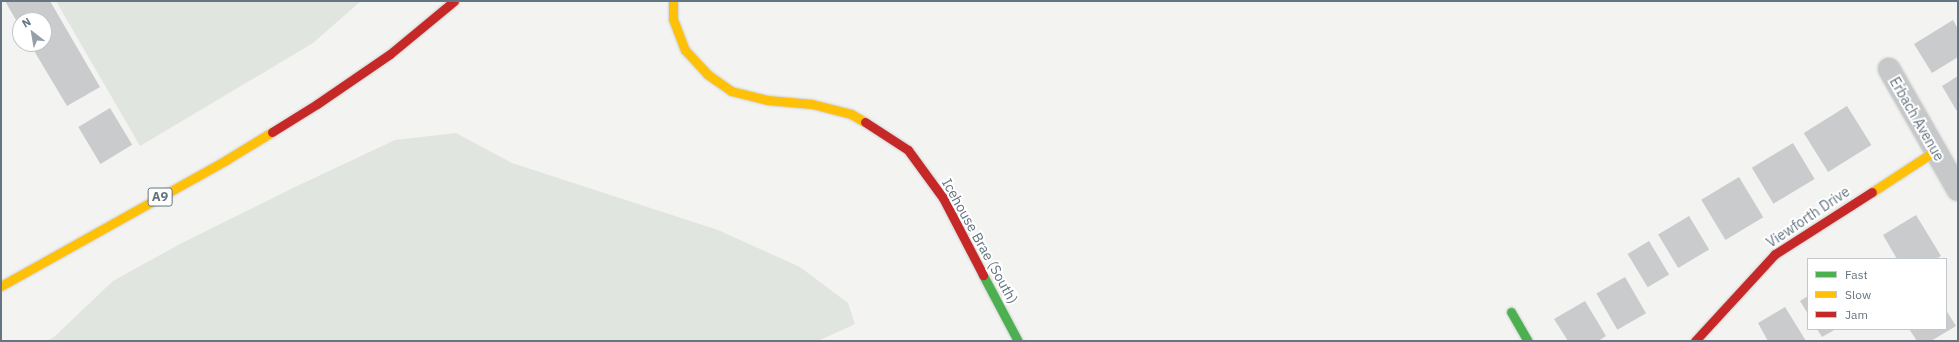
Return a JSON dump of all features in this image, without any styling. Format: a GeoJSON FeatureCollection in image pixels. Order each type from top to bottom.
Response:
{"type":"FeatureCollection","features":[{"type":"Feature","properties":{"kind":"street","name":"A9"},"geometry":{"type":"LineString","coordinates":[[1,286],[226,160],[318,104],[390,54],[454,1]]}},
{"type":"Feature","properties":{"kind":"street","name":"Icehouse Brae (South)"},"geometry":{"type":"LineString","coordinates":[[673,1],[672,19],[685,50],[707,74],[731,91],[767,100],[812,104],[851,114],[877,128],[908,150],[943,198],[1018,341]]}},
{"type":"Feature","properties":{"kind":"street","name":"Erbach Avenue"},"geometry":{"type":"LineString","coordinates":[[1889,69],[1958,190]]}},
{"type":"Feature","properties":{"kind":"street","name":"Viewforth Drive"},"geometry":{"type":"LineString","coordinates":[[1695,341],[1775,254],[1935,151]]}},
{"type":"Feature","properties":{"kind":"street"},"geometry":{"type":"LineString","coordinates":[[1511,312],[1528,341]]}},
{"type":"Feature","properties":{"kind":"shaded area"},"geometry":{"type":"Polygon","coordinates":[[[56,1],[361,1],[313,43],[140,146],[56,1]]]}},
{"type":"Feature","properties":{"kind":"shaded area"},"geometry":{"type":"Polygon","coordinates":[[[456,133],[512,163],[718,230],[800,267],[848,303],[855,324],[818,341],[46,341],[54,337],[113,281],[180,244],[295,187],[395,140],[456,133]]]}},
{"type":"Feature","properties":{"kind":"building"},"geometry":{"type":"Polygon","coordinates":[[[5,1],[50,1],[100,87],[67,106],[35,52],[52,52],[52,12],[12,13],[5,1]]]}},
{"type":"Feature","properties":{"kind":"building"},"geometry":{"type":"Polygon","coordinates":[[[1953,20],[1958,29],[1958,57],[1932,73],[1914,44],[1953,20]]]}},
{"type":"Feature","properties":{"kind":"building"},"geometry":{"type":"Polygon","coordinates":[[[1958,76],[1958,113],[1942,86],[1958,76]]]}},
{"type":"Feature","properties":{"kind":"building"},"geometry":{"type":"Polygon","coordinates":[[[1847,106],[1871,145],[1828,172],[1804,133],[1847,106]]]}},
{"type":"Feature","properties":{"kind":"building"},"geometry":{"type":"Polygon","coordinates":[[[110,108],[132,145],[100,164],[78,127],[110,108]]]}},
{"type":"Feature","properties":{"kind":"building"},"geometry":{"type":"Polygon","coordinates":[[[1793,143],[1815,179],[1773,204],[1752,168],[1793,143]]]}},
{"type":"Feature","properties":{"kind":"building"},"geometry":{"type":"Polygon","coordinates":[[[1739,177],[1763,217],[1725,240],[1701,200],[1739,177]]]}},
{"type":"Feature","properties":{"kind":"building"},"geometry":{"type":"Polygon","coordinates":[[[1916,215],[1941,256],[1938,258],[1896,258],[1883,235],[1916,215]]]}},
{"type":"Feature","properties":{"kind":"building"},"geometry":{"type":"Polygon","coordinates":[[[1689,216],[1709,249],[1678,268],[1658,235],[1689,216]]]}},
{"type":"Feature","properties":{"kind":"building"},"geometry":{"type":"Polygon","coordinates":[[[1649,241],[1669,274],[1648,287],[1628,254],[1649,241]]]}},
{"type":"Feature","properties":{"kind":"building"},"geometry":{"type":"Polygon","coordinates":[[[1625,277],[1646,313],[1617,330],[1596,294],[1625,277]]]}},
{"type":"Feature","properties":{"kind":"building"},"geometry":{"type":"Polygon","coordinates":[[[1807,297],[1807,312],[1800,301],[1807,297]]]}},
{"type":"Feature","properties":{"kind":"building"},"geometry":{"type":"Polygon","coordinates":[[[1585,301],[1606,336],[1598,341],[1568,341],[1554,319],[1585,301]]]}},
{"type":"Feature","properties":{"kind":"building"},"geometry":{"type":"Polygon","coordinates":[[[1785,307],[1806,341],[1768,341],[1758,323],[1785,307]]]}},
{"type":"Feature","properties":{"kind":"building"},"geometry":{"type":"Polygon","coordinates":[[[1947,312],[1956,326],[1931,341],[1917,341],[1910,330],[1947,330],[1947,312]]]}},
{"type":"Feature","properties":{"kind":"building"},"geometry":{"type":"Polygon","coordinates":[[[1818,330],[1834,330],[1822,337],[1818,330]]]}},
{"type":"Feature","properties":{"kind":"traffic: fast"},"geometry":{"type":"LineString","coordinates":[[983,275],[1018,341]]}},
{"type":"Feature","properties":{"kind":"traffic: fast"},"geometry":{"type":"LineString","coordinates":[[1511,312],[1528,341]]}},
{"type":"Feature","properties":{"kind":"traffic: slow"},"geometry":{"type":"LineString","coordinates":[[673,1],[673,19],[685,50],[707,74],[731,91],[767,100],[812,104],[851,114],[865,122]]}},
{"type":"Feature","properties":{"kind":"traffic: slow"},"geometry":{"type":"LineString","coordinates":[[1,286],[226,160],[272,132]]}},
{"type":"Feature","properties":{"kind":"traffic: slow"},"geometry":{"type":"LineString","coordinates":[[1872,192],[1935,151]]}},
{"type":"Feature","properties":{"kind":"traffic: jam"},"geometry":{"type":"LineString","coordinates":[[272,132],[317,104],[390,54],[454,1]]}},
{"type":"Feature","properties":{"kind":"traffic: jam"},"geometry":{"type":"LineString","coordinates":[[865,122],[908,150],[943,198],[983,275]]}},
{"type":"Feature","properties":{"kind":"traffic: jam"},"geometry":{"type":"LineString","coordinates":[[1695,341],[1775,254],[1872,192]]}}]}
